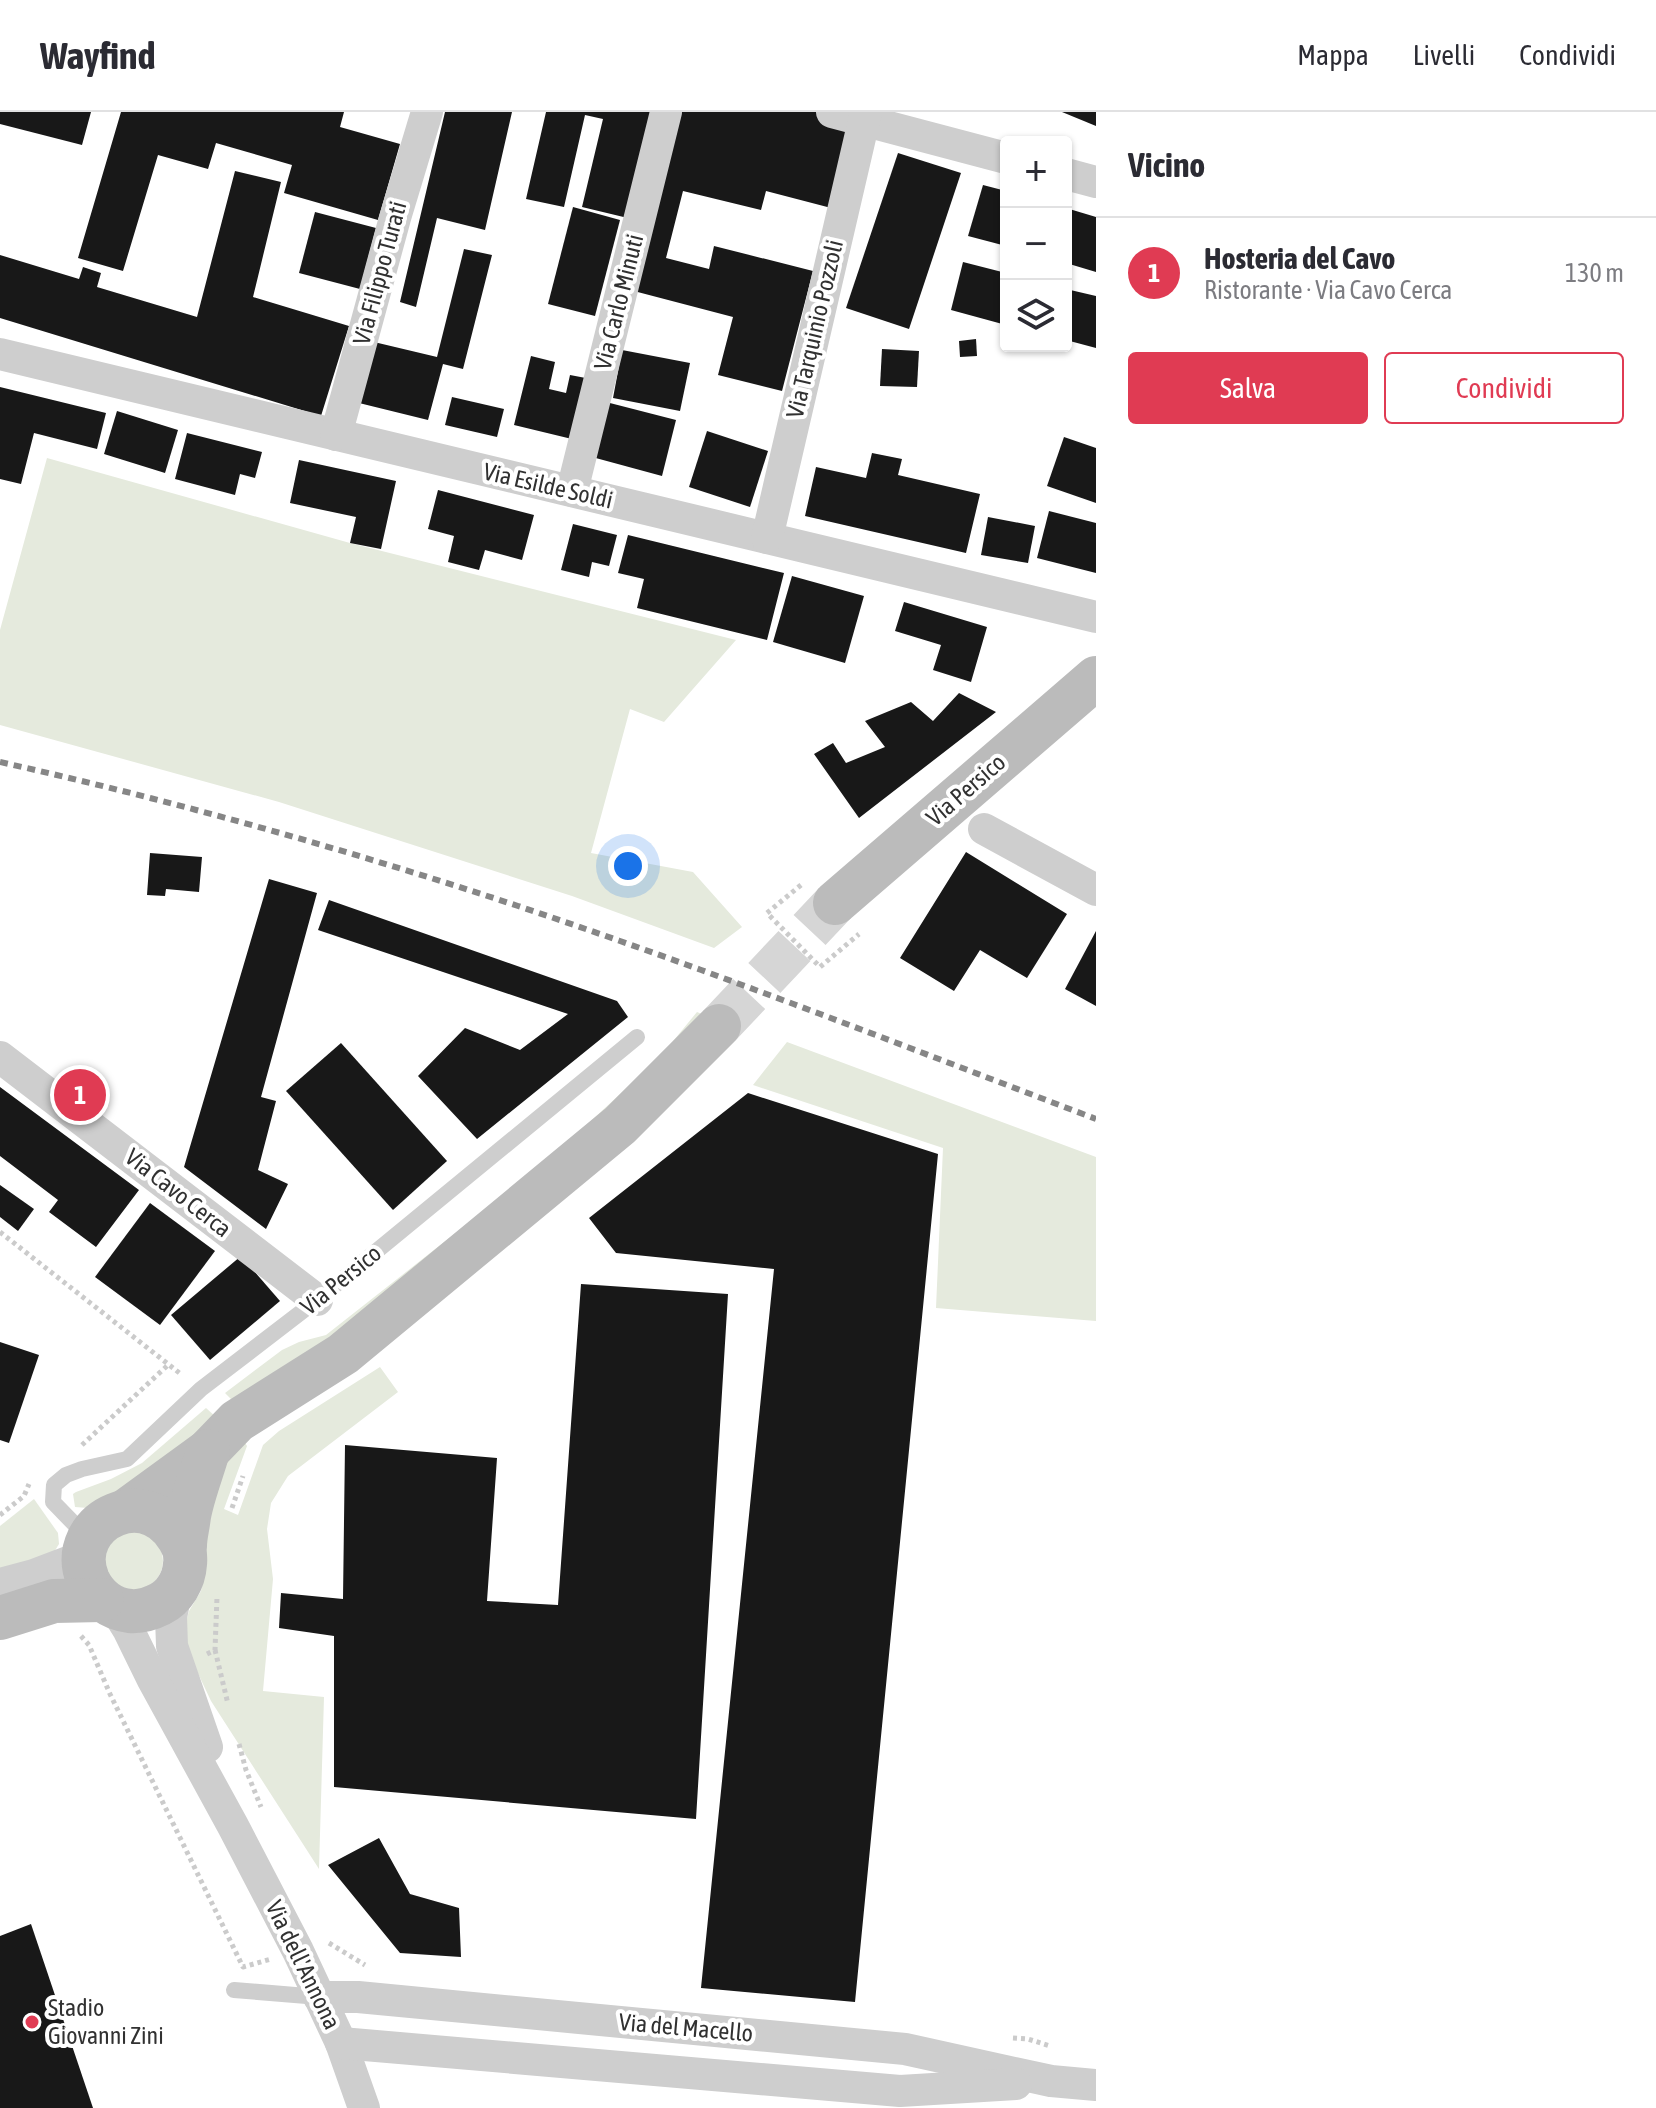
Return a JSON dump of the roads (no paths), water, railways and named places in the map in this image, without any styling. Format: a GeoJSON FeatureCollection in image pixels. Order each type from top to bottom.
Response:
{"type":"FeatureCollection","features":[{"type":"Feature","properties":{"kind":"street","name":"Via Filippo Turati"},"geometry":{"type":"LineString","coordinates":[[336,435],[427,112]]}},
{"type":"Feature","properties":{"kind":"street","name":"Via Carlo Minuti"},"geometry":{"type":"LineString","coordinates":[[572,491],[666,112]]}},
{"type":"Feature","properties":{"kind":"street"},"geometry":{"type":"LineString","coordinates":[[832,112],[864,116],[1000,156]]}},
{"type":"Feature","properties":{"kind":"street","name":"Via Tarquinio Pozzoli"},"geometry":{"type":"LineString","coordinates":[[767,538],[864,116]]}},
{"type":"Feature","properties":{"kind":"street"},"geometry":{"type":"LineString","coordinates":[[1072,176],[1096,182]]}},
{"type":"Feature","properties":{"kind":"street","name":"Via Esilde Soldi"},"geometry":{"type":"LineString","coordinates":[[0,354],[1096,617]]}},
{"type":"Feature","properties":{"kind":"street","name":"Via Persico"},"geometry":{"type":"LineString","coordinates":[[835,903],[1096,678]]}},
{"type":"Feature","properties":{"kind":"street"},"geometry":{"type":"LineString","coordinates":[[984,829],[1096,890]]}},
{"type":"Feature","properties":{"kind":"street"},"geometry":{"type":"LineString","coordinates":[[0,1584],[34,1575],[101,1531],[208,1451],[237,1421],[343,1354],[620,1125],[719,1026]]}},
{"type":"Feature","properties":{"kind":"street","name":"Via Cavo Cerca"},"geometry":{"type":"LineString","coordinates":[[0,1057],[317,1300]]}},
{"type":"Feature","properties":{"kind":"street"},"geometry":{"type":"LineString","coordinates":[[0,1618],[54,1601],[99,1614],[149,1610],[165,1602],[181,1569],[190,1511],[208,1451]]}},
{"type":"Feature","properties":{"kind":"street"},"geometry":{"type":"LineString","coordinates":[[99,1614],[85,1573],[101,1531],[142,1510],[156,1515],[169,1523],[178,1535],[181,1569]]}},
{"type":"Feature","properties":{"kind":"street","name":"Via dell'Annona"},"geometry":{"type":"LineString","coordinates":[[181,1569],[171,1617],[172,1646],[233,1826]]}},
{"type":"Feature","properties":{"kind":"street","name":"Via dell'Annona"},"geometry":{"type":"LineString","coordinates":[[99,1614],[128,1629],[233,1826],[315,1942],[319,1997],[341,2043],[364,2108]]}},
{"type":"Feature","properties":{"kind":"street","name":"Via del Macello"},"geometry":{"type":"LineString","coordinates":[[319,1997],[358,1997],[905,2049],[1051,2081],[1096,2085]]}},
{"type":"Feature","properties":{"kind":"street","name":"Via del Macello"},"geometry":{"type":"LineString","coordinates":[[341,2043],[900,2091],[1051,2081]]}},
{"type":"Feature","properties":{"kind":"lane","name":"Via Persico"},"geometry":{"type":"LineString","coordinates":[[58,1508],[53,1502],[54,1485],[66,1475],[127,1459],[201,1389],[317,1300],[637,1037]]}},
{"type":"Feature","properties":{"kind":"lane"},"geometry":{"type":"LineString","coordinates":[[58,1508],[101,1531]]}},
{"type":"Feature","properties":{"kind":"lane"},"geometry":{"type":"LineString","coordinates":[[58,1508],[101,1531]]}},
{"type":"Feature","properties":{"kind":"lane"},"geometry":{"type":"LineString","coordinates":[[234,1990],[319,1997]]}},
{"type":"Feature","properties":{"kind":"tunnel"},"geometry":{"type":"LineString","coordinates":[[719,1026],[835,903]]}},
{"type":"Feature","properties":{"kind":"railway"},"geometry":{"type":"LineString","coordinates":[[0,762],[261,828],[518,906],[736,983],[1096,1119]]}},
{"type":"Feature","properties":{"kind":"place","name":"Hosteria del Cavo"},"geometry":{"type":"Point","coordinates":[80,1095]}},
{"type":"Feature","properties":{"kind":"place","name":"Stadio Giovanni Zini"},"geometry":{"type":"Point","coordinates":[32,2022]}}]}
